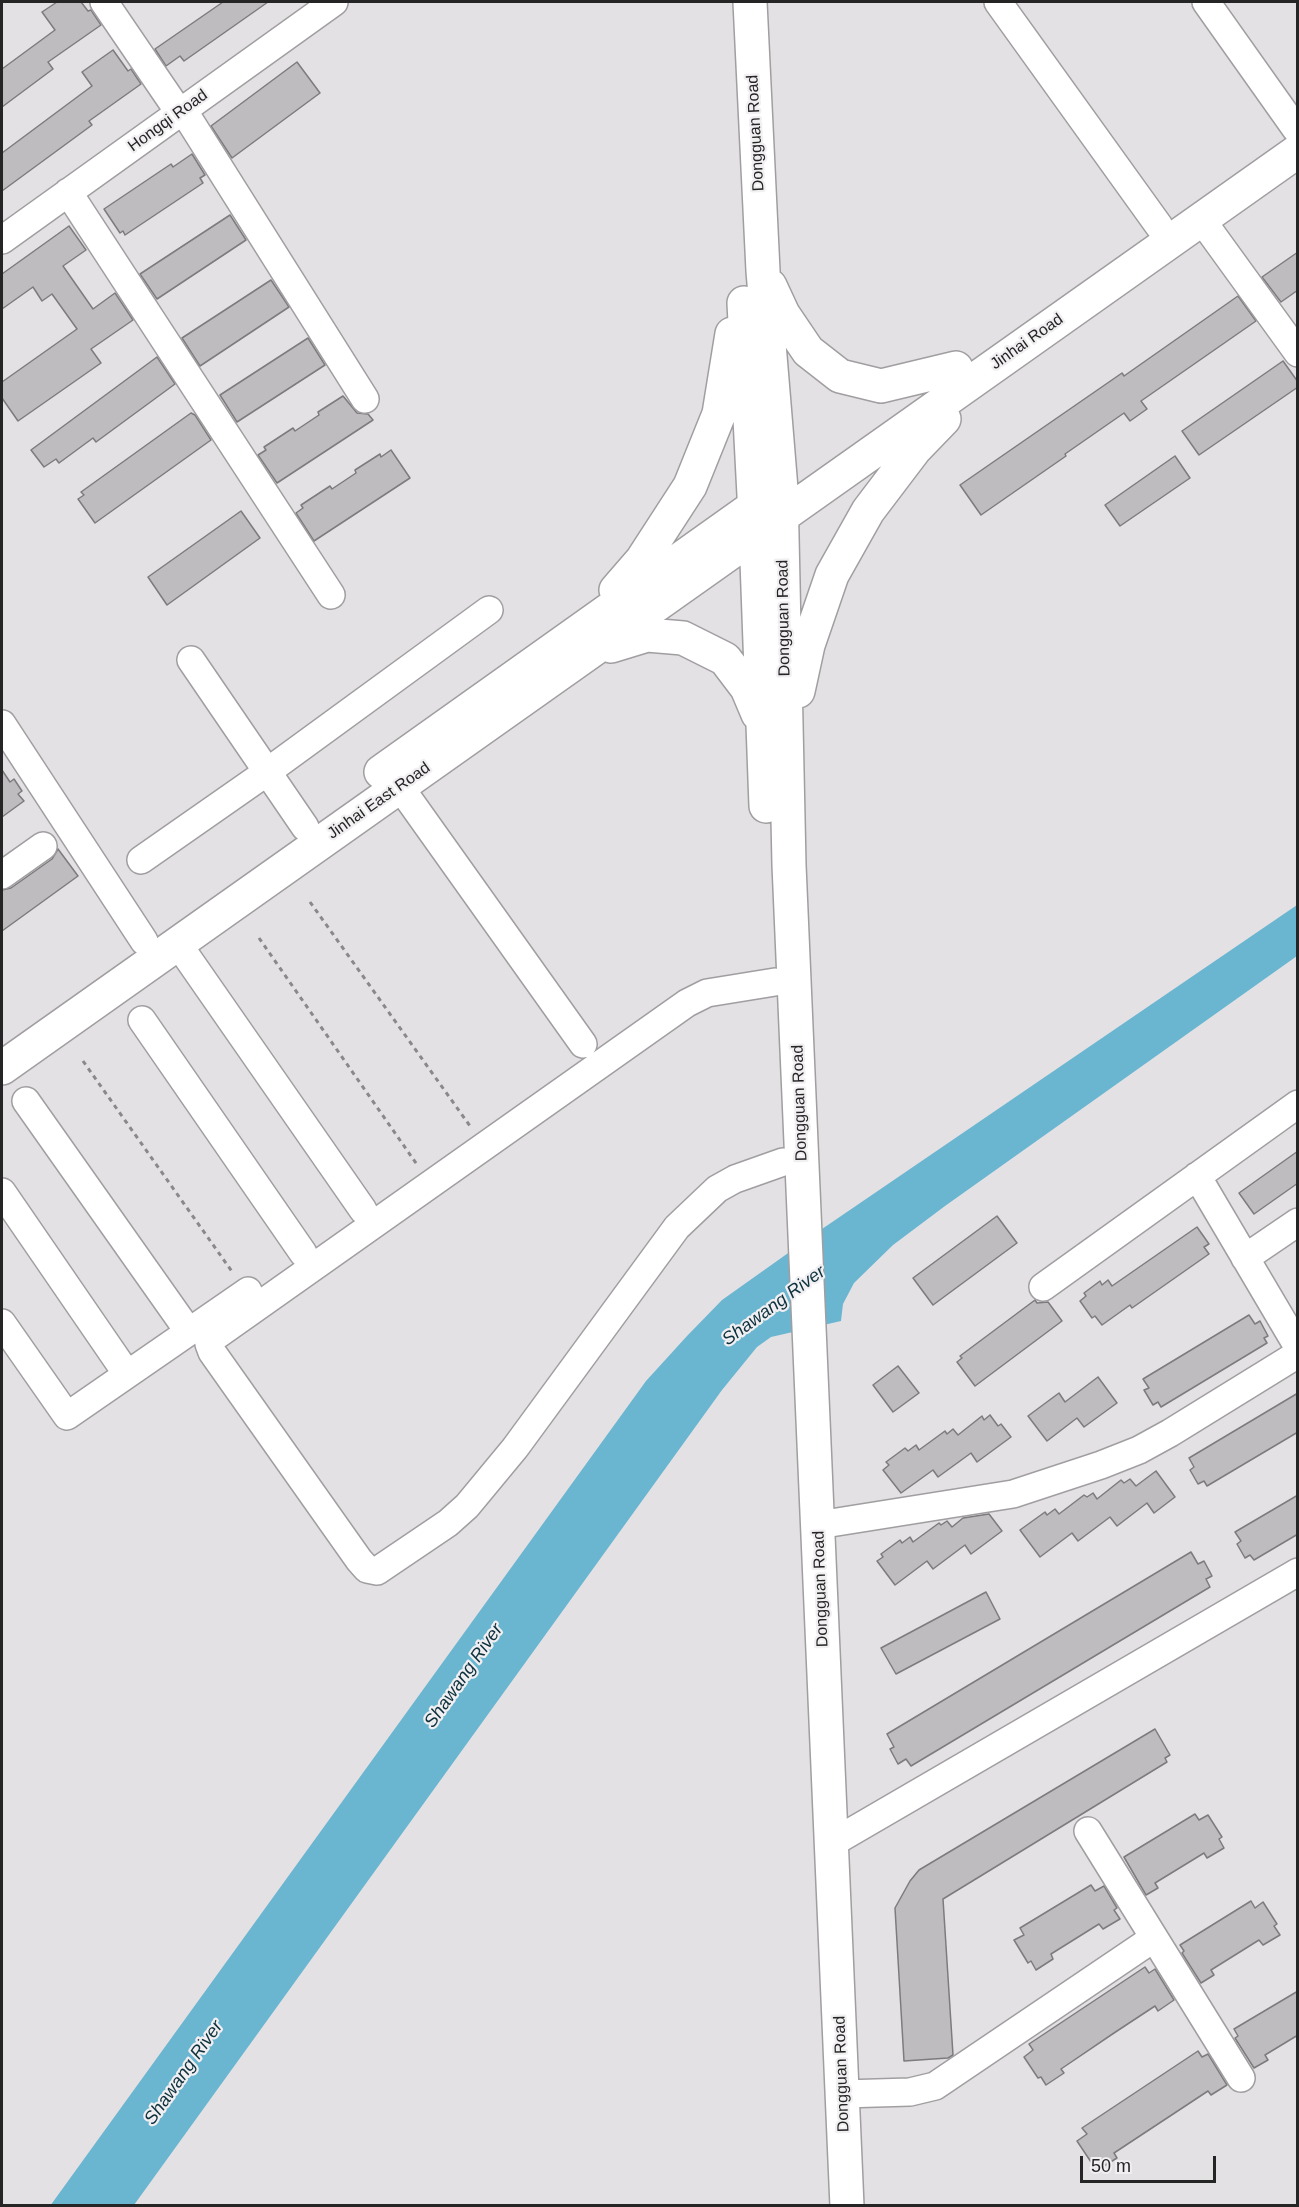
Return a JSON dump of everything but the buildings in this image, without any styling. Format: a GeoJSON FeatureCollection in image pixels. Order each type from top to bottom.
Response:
{"type":"FeatureCollection","features":[{"type":"Feature","properties":{"kind":"main road","name":"Dongguan Road"},"geometry":{"type":"LineString","coordinates":[[729,2],[753,270],[768,511],[774,732],[775,982],[827,2205]]}},
{"type":"Feature","properties":{"kind":"main road","name":"Dongguan Road"},"geometry":{"type":"LineString","coordinates":[[750,2],[753,270]]}},
{"type":"Feature","properties":{"kind":"main road","name":"Jinhai Road"},"geometry":{"type":"LineString","coordinates":[[768,511],[956,368],[1158,226],[1297,136]]}},
{"type":"Feature","properties":{"kind":"main road","name":"Jinhai Road"},"geometry":{"type":"LineString","coordinates":[[768,511],[1003,359],[1201,219],[1297,136]]}},
{"type":"Feature","properties":{"kind":"main road"},"geometry":{"type":"LineString","coordinates":[[753,270],[807,351],[840,376],[881,386],[956,368]]}},
{"type":"Feature","properties":{"kind":"main road"},"geometry":{"type":"LineString","coordinates":[[586,640],[690,486],[719,414],[753,270]]}},
{"type":"Feature","properties":{"kind":"main road"},"geometry":{"type":"LineString","coordinates":[[774,732],[832,575],[868,511],[915,449],[1003,359]]}},
{"type":"Feature","properties":{"kind":"main road","name":"Jinhai East Road"},"geometry":{"type":"LineString","coordinates":[[2,1041],[305,827],[586,640],[768,511]]}},
{"type":"Feature","properties":{"kind":"main road"},"geometry":{"type":"LineString","coordinates":[[586,640],[647,635],[683,638],[725,659],[747,688],[774,732]]}},
{"type":"Feature","properties":{"kind":"main road","name":"Jinhai East Road"},"geometry":{"type":"LineString","coordinates":[[2,1068],[400,787],[586,640]]}},
{"type":"Feature","properties":{"kind":"main road","name":"Dongguan Road"},"geometry":{"type":"LineString","coordinates":[[774,732],[790,877],[847,2205]]}},
{"type":"Feature","properties":{"kind":"street"},"geometry":{"type":"LineString","coordinates":[[104,2],[181,111],[365,399]]}},
{"type":"Feature","properties":{"kind":"street","name":"Hongqi Road"},"geometry":{"type":"LineString","coordinates":[[6,228],[68,192],[334,2]]}},
{"type":"Feature","properties":{"kind":"street"},"geometry":{"type":"LineString","coordinates":[[998,2],[1158,226]]}},
{"type":"Feature","properties":{"kind":"street"},"geometry":{"type":"LineString","coordinates":[[1206,2],[1297,136]]}},
{"type":"Feature","properties":{"kind":"street"},"geometry":{"type":"LineString","coordinates":[[68,192],[331,595]]}},
{"type":"Feature","properties":{"kind":"street"},"geometry":{"type":"LineString","coordinates":[[1201,219],[1298,353]]}},
{"type":"Feature","properties":{"kind":"street"},"geometry":{"type":"LineString","coordinates":[[141,860],[267,772],[489,610]]}},
{"type":"Feature","properties":{"kind":"street"},"geometry":{"type":"LineString","coordinates":[[191,660],[305,827]]}},
{"type":"Feature","properties":{"kind":"street"},"geometry":{"type":"LineString","coordinates":[[2,724],[144,941]]}},
{"type":"Feature","properties":{"kind":"street"},"geometry":{"type":"LineString","coordinates":[[400,787],[583,1044]]}},
{"type":"Feature","properties":{"kind":"street"},"geometry":{"type":"LineString","coordinates":[[2,875],[43,846]]}},
{"type":"Feature","properties":{"kind":"street"},"geometry":{"type":"LineString","coordinates":[[178,944],[363,1210]]}},
{"type":"Feature","properties":{"kind":"street"},"geometry":{"type":"LineString","coordinates":[[775,982],[707,993],[687,1003],[213,1338],[209,1344],[212,1352],[359,1560],[367,1569],[377,1571],[448,1523],[467,1506],[515,1448],[677,1227],[717,1190],[735,1179],[783,1162]]}},
{"type":"Feature","properties":{"kind":"street"},"geometry":{"type":"LineString","coordinates":[[141,1020],[303,1252]]}},
{"type":"Feature","properties":{"kind":"street"},"geometry":{"type":"LineString","coordinates":[[27,1101],[189,1332]]}},
{"type":"Feature","properties":{"kind":"street"},"geometry":{"type":"LineString","coordinates":[[1043,1287],[1298,1104]]}},
{"type":"Feature","properties":{"kind":"street"},"geometry":{"type":"LineString","coordinates":[[2,1323],[67,1416],[421,1170]]}},
{"type":"Feature","properties":{"kind":"street"},"geometry":{"type":"LineString","coordinates":[[1197,1176],[1298,1347]]}},
{"type":"Feature","properties":{"kind":"street"},"geometry":{"type":"LineString","coordinates":[[2,1192],[127,1374]]}},
{"type":"Feature","properties":{"kind":"street"},"geometry":{"type":"LineString","coordinates":[[1245,1258],[1298,1222]]}},
{"type":"Feature","properties":{"kind":"street"},"geometry":{"type":"LineString","coordinates":[[818,1526],[1013,1494],[1101,1465],[1138,1450],[1170,1433],[1298,1354]]}},
{"type":"Feature","properties":{"kind":"street"},"geometry":{"type":"LineString","coordinates":[[832,1843],[1298,1572]]}},
{"type":"Feature","properties":{"kind":"street"},"geometry":{"type":"LineString","coordinates":[[1088,1832],[1241,2078]]}},
{"type":"Feature","properties":{"kind":"street"},"geometry":{"type":"LineString","coordinates":[[843,2094],[910,2092],[935,2086],[1154,1938]]}},
{"type":"Feature","properties":{"kind":"path"},"geometry":{"type":"LineString","coordinates":[[310,902],[470,1126]]}},
{"type":"Feature","properties":{"kind":"path"},"geometry":{"type":"LineString","coordinates":[[259,938],[421,1170]]}},
{"type":"Feature","properties":{"kind":"path"},"geometry":{"type":"LineString","coordinates":[[83,1061],[246,1292]]}},
{"type":"Feature","properties":{"kind":"water","name":"Shawang River"},"geometry":{"type":"Polygon","coordinates":[[[1297,905],[1297,956],[893,1245],[854,1283],[843,1304],[841,1321],[771,1337],[757,1347],[722,1390],[134,2205],[50,2206],[646,1381],[687,1336],[722,1300],[822,1229],[1297,905]]]}}]}
